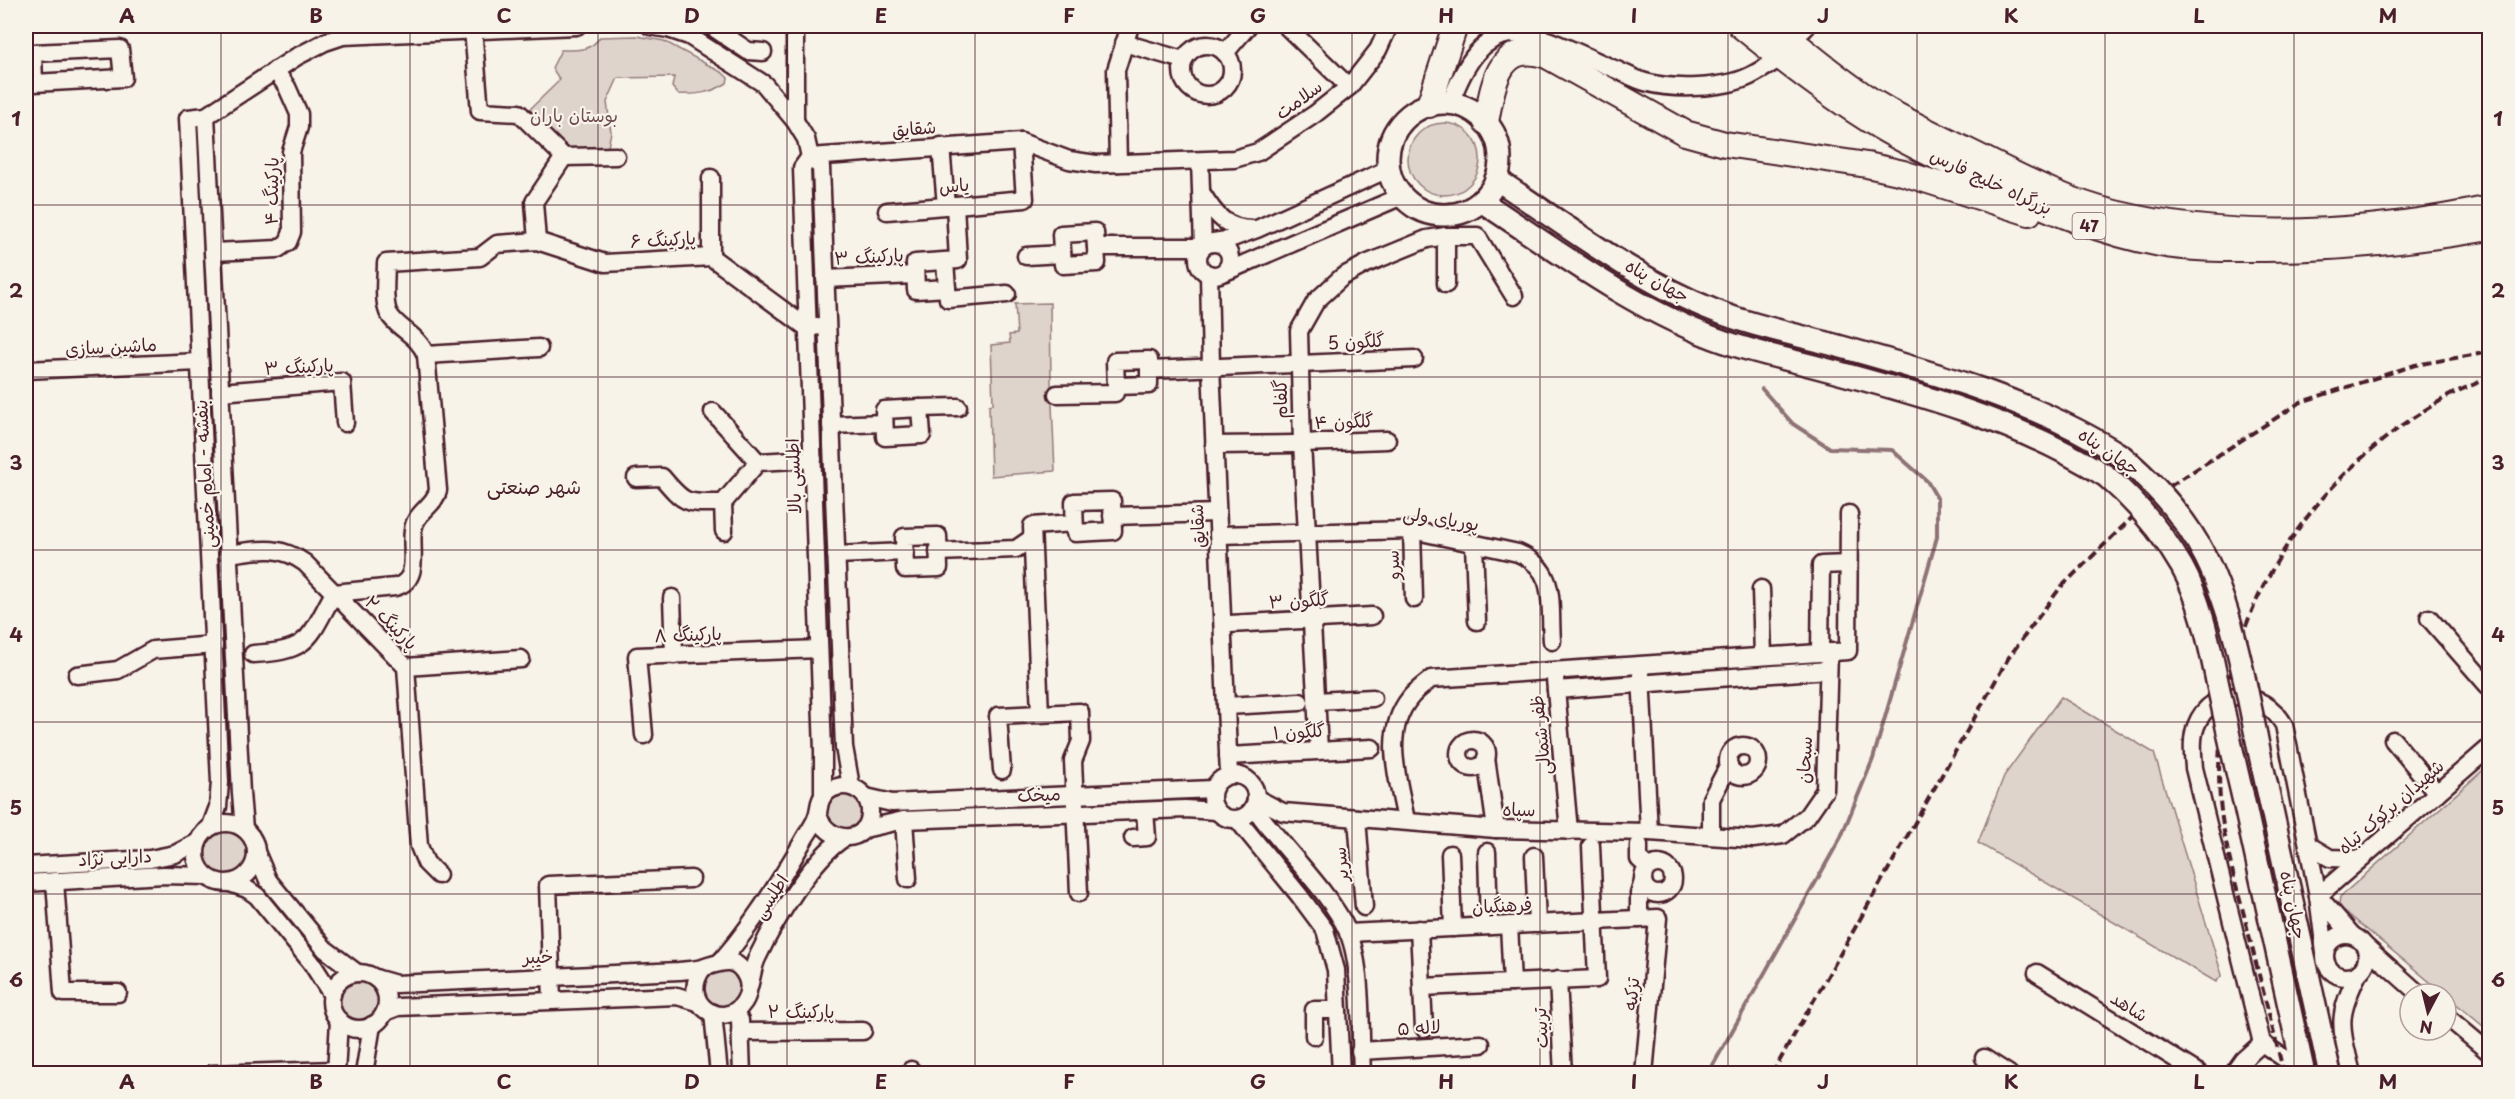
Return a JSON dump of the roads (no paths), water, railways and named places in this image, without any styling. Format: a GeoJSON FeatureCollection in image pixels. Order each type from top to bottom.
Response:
{"type":"FeatureCollection","features":[{"type":"Feature","properties":{"kind":"highway"},"geometry":{"type":"LineString","coordinates":[[1439,104],[1455,26]]}},
{"type":"Feature","properties":{"kind":"highway","name":"بزرگراه خلیج فارس"},"geometry":{"type":"LineString","coordinates":[[1741,26],[1834,96],[1880,127],[1921,150],[2038,206],[2087,225],[2161,244],[2231,249],[2330,249],[2418,240],[2490,228]]}},
{"type":"Feature","properties":{"kind":"highway","name":"بزرگراه خلیج فارس"},"geometry":{"type":"LineString","coordinates":[[1774,26],[1844,81],[1886,109],[2055,193],[2112,212],[2155,221],[2229,229],[2328,230],[2414,223],[2490,208]]}},
{"type":"Feature","properties":{"kind":"highway"},"geometry":{"type":"LineString","coordinates":[[1486,122],[1493,86],[1503,64],[1517,54],[1532,51],[1547,56],[1685,133],[1725,144],[1867,165],[1903,174],[2020,212],[2087,225]]}},
{"type":"Feature","properties":{"kind":"main road"},"geometry":{"type":"LineString","coordinates":[[1439,104],[1470,109],[1486,122],[1492,130],[1499,149],[1499,170],[1496,179],[1481,201],[1464,211],[1445,215],[1417,208],[1395,188],[1388,169],[1389,148],[1396,129],[1410,114],[1439,104]]}},
{"type":"Feature","properties":{"kind":"main road","name":"جهان پناه"},"geometry":{"type":"LineString","coordinates":[[1496,179],[1632,269],[1670,291],[1706,307],[1762,326],[1910,367],[2019,403],[2090,435],[2122,456],[2150,479],[2182,520],[2205,557],[2230,627],[2330,1074]]}},
{"type":"Feature","properties":{"kind":"main road","name":"جهان پناه"},"geometry":{"type":"LineString","coordinates":[[1481,201],[1617,290],[1655,312],[1705,335],[1902,391],[2009,427],[2077,458],[2106,476],[2132,498],[2161,535],[2182,568],[2206,634],[2304,1074]]}},
{"type":"Feature","properties":{"kind":"street"},"geometry":{"type":"LineString","coordinates":[[206,116],[275,70],[343,31],[577,26]]}},
{"type":"Feature","properties":{"kind":"street"},"geometry":{"type":"LineString","coordinates":[[650,26],[669,27],[689,36],[764,84],[795,121],[806,139],[810,157],[820,167],[844,747],[851,786]]}},
{"type":"Feature","properties":{"kind":"street"},"geometry":{"type":"LineString","coordinates":[[711,26],[731,33],[748,51],[763,52]]}},
{"type":"Feature","properties":{"kind":"street"},"geometry":{"type":"LineString","coordinates":[[795,26],[795,121]]}},
{"type":"Feature","properties":{"kind":"street"},"geometry":{"type":"LineString","coordinates":[[1118,163],[1116,70],[1130,26]]}},
{"type":"Feature","properties":{"kind":"street"},"geometry":{"type":"LineString","coordinates":[[1225,53],[1248,26]]}},
{"type":"Feature","properties":{"kind":"street"},"geometry":{"type":"LineString","coordinates":[[1286,26],[1350,87]]}},
{"type":"Feature","properties":{"kind":"street","name":"سلامت"},"geometry":{"type":"LineString","coordinates":[[1200,161],[1234,159],[1258,152],[1315,114],[1350,87],[1377,50],[1389,26]]}},
{"type":"Feature","properties":{"kind":"street"},"geometry":{"type":"LineString","coordinates":[[473,29],[480,111],[519,113],[526,117],[564,157],[616,156]]}},
{"type":"Feature","properties":{"kind":"street"},"geometry":{"type":"LineString","coordinates":[[1439,104],[1468,62],[1492,38],[1509,32],[1531,34],[1644,82],[1672,87],[1726,82],[1748,77],[1774,62]]}},
{"type":"Feature","properties":{"kind":"street"},"geometry":{"type":"LineString","coordinates":[[1124,43],[1184,60]]}},
{"type":"Feature","properties":{"kind":"street"},"geometry":{"type":"LineString","coordinates":[[1202,45],[1219,48],[1230,60],[1232,76],[1222,90],[1215,94],[1199,94],[1186,84],[1182,68],[1184,60],[1188,53],[1202,45]]}},
{"type":"Feature","properties":{"kind":"street"},"geometry":{"type":"LineString","coordinates":[[120,49],[123,78],[34,83],[29,53],[120,49]]}},
{"type":"Feature","properties":{"kind":"street","name":"پارکینگ ۴"},"geometry":{"type":"LineString","coordinates":[[213,252],[278,249],[288,242],[292,232],[291,152],[299,127],[299,114],[287,87],[275,70]]}},
{"type":"Feature","properties":{"kind":"street","name":"بنفشه - امام خمینی"},"geometry":{"type":"LineString","coordinates":[[211,826],[218,807],[220,782],[188,118],[206,116],[244,829]]}},
{"type":"Feature","properties":{"kind":"street","name":"شقایق"},"geometry":{"type":"LineString","coordinates":[[810,157],[1022,142],[1069,160],[1096,164],[1200,161]]}},
{"type":"Feature","properties":{"kind":"street","name":"یاس"},"geometry":{"type":"LineString","coordinates":[[887,212],[1025,200],[1022,142]]}},
{"type":"Feature","properties":{"kind":"street"},"geometry":{"type":"LineString","coordinates":[[941,146],[958,260],[915,263],[915,275],[916,290],[947,288]]}},
{"type":"Feature","properties":{"kind":"street"},"geometry":{"type":"LineString","coordinates":[[253,654],[274,653],[304,642],[334,592],[395,587],[409,580],[412,571],[415,522],[435,498],[438,490],[426,355],[422,345],[387,310],[386,263],[480,257],[497,244],[537,241],[534,202],[564,157]]}},
{"type":"Feature","properties":{"kind":"street","name":"اطلسی بالا"},"geometry":{"type":"LineString","coordinates":[[810,157],[802,168],[823,796]]}},
{"type":"Feature","properties":{"kind":"street"},"geometry":{"type":"LineString","coordinates":[[1200,161],[1208,244]]}},
{"type":"Feature","properties":{"kind":"street"},"geometry":{"type":"LineString","coordinates":[[1388,169],[1257,229],[1208,244],[1198,255],[1201,268],[1217,273],[1402,196]]}},
{"type":"Feature","properties":{"kind":"street"},"geometry":{"type":"LineString","coordinates":[[711,178],[711,257]]}},
{"type":"Feature","properties":{"kind":"street"},"geometry":{"type":"LineString","coordinates":[[1203,194],[1212,210],[1229,225],[1257,229]]}},
{"type":"Feature","properties":{"kind":"street"},"geometry":{"type":"LineString","coordinates":[[1446,236],[1446,284]]}},
{"type":"Feature","properties":{"kind":"street","name":"گلفام"},"geometry":{"type":"LineString","coordinates":[[1319,750],[1308,702],[1312,620],[1299,443],[1297,364],[1299,331],[1316,301],[1342,277],[1366,264],[1427,239],[1446,236],[1477,236],[1514,296]]}},
{"type":"Feature","properties":{"kind":"street","name":"پارکینگ ۶"},"geometry":{"type":"LineString","coordinates":[[537,241],[605,263],[711,257],[806,327]]}},
{"type":"Feature","properties":{"kind":"street"},"geometry":{"type":"LineString","coordinates":[[1026,256],[1062,254],[1062,265],[1097,263],[1096,247],[1223,245],[1229,252],[1230,262],[1217,273]]}},
{"type":"Feature","properties":{"kind":"street"},"geometry":{"type":"LineString","coordinates":[[945,262],[948,299],[1007,294]]}},
{"type":"Feature","properties":{"kind":"street","name":"شقایق"},"geometry":{"type":"LineString","coordinates":[[1217,273],[1211,366],[1229,776]]}},
{"type":"Feature","properties":{"kind":"street","name":"پارکینگ ۳"},"geometry":{"type":"LineString","coordinates":[[825,279],[915,275]]}},
{"type":"Feature","properties":{"kind":"street"},"geometry":{"type":"LineString","coordinates":[[806,327],[826,326]]}},
{"type":"Feature","properties":{"kind":"street"},"geometry":{"type":"LineString","coordinates":[[426,355],[539,348]]}},
{"type":"Feature","properties":{"kind":"street","name":"گلگون 5"},"geometry":{"type":"LineString","coordinates":[[1149,370],[1414,359]]}},
{"type":"Feature","properties":{"kind":"street"},"geometry":{"type":"LineString","coordinates":[[1057,394],[1115,393],[1115,361],[1149,360],[1149,385],[1116,386]]}},
{"type":"Feature","properties":{"kind":"street","name":"ماشین سازی"},"geometry":{"type":"LineString","coordinates":[[26,370],[199,362]]}},
{"type":"Feature","properties":{"kind":"street","name":"پارکینگ ۳"},"geometry":{"type":"LineString","coordinates":[[220,392],[342,382],[345,423]]}},
{"type":"Feature","properties":{"kind":"street"},"geometry":{"type":"LineString","coordinates":[[920,408],[922,435],[885,437],[884,410],[920,408],[958,407]]}},
{"type":"Feature","properties":{"kind":"street"},"geometry":{"type":"LineString","coordinates":[[713,412],[758,462]]}},
{"type":"Feature","properties":{"kind":"street"},"geometry":{"type":"LineString","coordinates":[[831,425],[884,423]]}},
{"type":"Feature","properties":{"kind":"street","name":"گلگون ۴"},"geometry":{"type":"LineString","coordinates":[[1214,445],[1387,440]]}},
{"type":"Feature","properties":{"kind":"street"},"geometry":{"type":"LineString","coordinates":[[724,531],[723,503],[758,462],[813,459]]}},
{"type":"Feature","properties":{"kind":"street"},"geometry":{"type":"LineString","coordinates":[[636,478],[662,477],[679,498],[686,502],[723,503]]}},
{"type":"Feature","properties":{"kind":"street"},"geometry":{"type":"LineString","coordinates":[[1112,501],[1113,531],[1075,533],[1074,523],[1074,502],[1112,501]]}},
{"type":"Feature","properties":{"kind":"street"},"geometry":{"type":"LineString","coordinates":[[1113,516],[1217,513]]}},
{"type":"Feature","properties":{"kind":"street"},"geometry":{"type":"LineString","coordinates":[[1406,821],[1392,747],[1394,726],[1410,698],[1431,679],[1848,651],[1849,513]]}},
{"type":"Feature","properties":{"kind":"street"},"geometry":{"type":"LineString","coordinates":[[1040,714],[1032,526],[1074,523]]}},
{"type":"Feature","properties":{"kind":"street","name":"پوریای ولی"},"geometry":{"type":"LineString","coordinates":[[1218,535],[1412,530],[1518,553],[1534,560],[1543,571],[1548,583],[1552,641]]}},
{"type":"Feature","properties":{"kind":"street","name":"سرو"},"geometry":{"type":"LineString","coordinates":[[1412,530],[1414,599]]}},
{"type":"Feature","properties":{"kind":"street"},"geometry":{"type":"LineString","coordinates":[[836,555],[904,552],[904,537],[938,536],[938,552],[1016,549],[1032,538]]}},
{"type":"Feature","properties":{"kind":"street"},"geometry":{"type":"LineString","coordinates":[[1474,543],[1477,621]]}},
{"type":"Feature","properties":{"kind":"street","name":"پارکینگ ۲"},"geometry":{"type":"LineString","coordinates":[[228,554],[271,548],[284,550],[305,563],[406,667],[419,846],[426,863],[438,874]]}},
{"type":"Feature","properties":{"kind":"street","name":"سبحان"},"geometry":{"type":"LineString","coordinates":[[1783,835],[1807,816],[1825,790],[1828,670],[1824,652],[1821,565],[1848,564]]}},
{"type":"Feature","properties":{"kind":"street"},"geometry":{"type":"LineString","coordinates":[[1761,589],[1763,656]]}},
{"type":"Feature","properties":{"kind":"street"},"geometry":{"type":"LineString","coordinates":[[672,598],[674,655]]}},
{"type":"Feature","properties":{"kind":"street","name":"گلگون ۳"},"geometry":{"type":"LineString","coordinates":[[1230,624],[1372,616]]}},
{"type":"Feature","properties":{"kind":"street"},"geometry":{"type":"LineString","coordinates":[[2429,618],[2490,688]]}},
{"type":"Feature","properties":{"kind":"street"},"geometry":{"type":"LineString","coordinates":[[77,675],[118,670],[153,650],[214,645]]}},
{"type":"Feature","properties":{"kind":"street","name":"پارکینگ ۸"},"geometry":{"type":"LineString","coordinates":[[644,735],[637,656],[819,650]]}},
{"type":"Feature","properties":{"kind":"street"},"geometry":{"type":"LineString","coordinates":[[406,667],[521,659]]}},
{"type":"Feature","properties":{"kind":"street"},"geometry":{"type":"LineString","coordinates":[[1639,919],[1639,894],[1645,874],[1639,859],[1644,838],[1641,665]]}},
{"type":"Feature","properties":{"kind":"street"},"geometry":{"type":"LineString","coordinates":[[1556,690],[1828,670]]}},
{"type":"Feature","properties":{"kind":"street","name":"ظفر شمالی"},"geometry":{"type":"LineString","coordinates":[[1553,671],[1569,831]]}},
{"type":"Feature","properties":{"kind":"street"},"geometry":{"type":"LineString","coordinates":[[2298,1074],[2288,1061],[2262,1043],[2194,768],[2192,743],[2196,725],[2213,704],[2230,697],[2249,697],[2266,704],[2279,717],[2286,734],[2308,845],[2328,966],[2339,975],[2346,977],[2362,969],[2394,973]]}},
{"type":"Feature","properties":{"kind":"street"},"geometry":{"type":"LineString","coordinates":[[1226,706],[1373,698]]}},
{"type":"Feature","properties":{"kind":"street"},"geometry":{"type":"LineString","coordinates":[[1002,770],[998,716],[1080,712],[1081,741],[1072,761],[1079,893]]}},
{"type":"Feature","properties":{"kind":"street"},"geometry":{"type":"LineString","coordinates":[[2393,740],[2437,793]]}},
{"type":"Feature","properties":{"kind":"street","name":"شهیدان برکوک تباه"},"geometry":{"type":"LineString","coordinates":[[2318,896],[2490,747]]}},
{"type":"Feature","properties":{"kind":"street","name":"گلگون ۱"},"geometry":{"type":"LineString","coordinates":[[1228,756],[1372,748]]}},
{"type":"Feature","properties":{"kind":"street"},"geometry":{"type":"LineString","coordinates":[[1486,758],[1496,829]]}},
{"type":"Feature","properties":{"kind":"street"},"geometry":{"type":"LineString","coordinates":[[1711,836],[1711,799],[1729,765]]}},
{"type":"Feature","properties":{"kind":"street"},"geometry":{"type":"LineString","coordinates":[[1255,802],[1249,814],[1237,819],[1225,818],[1216,811],[1212,800],[1213,789],[1220,780],[1229,776],[1245,778],[1251,783],[1255,802],[1335,909],[1348,933],[1356,961],[1362,1074]]}},
{"type":"Feature","properties":{"kind":"street"},"geometry":{"type":"LineString","coordinates":[[851,786],[866,796],[870,813],[864,829],[851,837],[844,838],[830,833],[820,822],[818,814],[823,796],[836,787],[851,786]]}},
{"type":"Feature","properties":{"kind":"street","name":"میخک"},"geometry":{"type":"LineString","coordinates":[[866,796],[892,803],[1213,789]]}},
{"type":"Feature","properties":{"kind":"street","name":"سپاه"},"geometry":{"type":"LineString","coordinates":[[1255,802],[1283,812],[1496,829],[1569,831],[1644,838],[1711,836],[1753,839],[1783,835]]}},
{"type":"Feature","properties":{"kind":"street"},"geometry":{"type":"LineString","coordinates":[[1133,838],[1147,837],[1145,811]]}},
{"type":"Feature","properties":{"kind":"street","name":"میخک"},"geometry":{"type":"LineString","coordinates":[[864,829],[904,820],[1075,813],[1216,811]]}},
{"type":"Feature","properties":{"kind":"street","name":"اطلسی"},"geometry":{"type":"LineString","coordinates":[[721,961],[745,932],[765,902],[818,814]]}},
{"type":"Feature","properties":{"kind":"street","name":"سریر"},"geometry":{"type":"LineString","coordinates":[[1356,818],[1364,907]]}},
{"type":"Feature","properties":{"kind":"street"},"geometry":{"type":"LineString","coordinates":[[1237,819],[1304,900],[1325,930],[1336,970],[1341,1074]]}},
{"type":"Feature","properties":{"kind":"street"},"geometry":{"type":"LineString","coordinates":[[904,820],[908,879]]}},
{"type":"Feature","properties":{"kind":"street"},"geometry":{"type":"LineString","coordinates":[[256,852],[252,869],[239,880],[230,883],[221,883],[206,876],[196,856],[198,842],[211,826],[228,823],[244,829],[251,835],[268,880],[325,949],[357,973],[375,978],[386,993],[385,1012]]}},
{"type":"Feature","properties":{"kind":"street","name":"اطلسی"},"geometry":{"type":"LineString","coordinates":[[742,1074],[740,1032],[746,996],[757,958],[782,913],[822,856],[844,838]]}},
{"type":"Feature","properties":{"kind":"street","name":"دارایی نژاد"},"geometry":{"type":"LineString","coordinates":[[26,866],[150,859],[175,854],[198,842]]}},
{"type":"Feature","properties":{"kind":"street"},"geometry":{"type":"LineString","coordinates":[[2308,845],[2330,858],[2360,859]]}},
{"type":"Feature","properties":{"kind":"street"},"geometry":{"type":"LineString","coordinates":[[1422,987],[1597,978],[1591,846]]}},
{"type":"Feature","properties":{"kind":"street"},"geometry":{"type":"LineString","coordinates":[[1487,852],[1489,926]]}},
{"type":"Feature","properties":{"kind":"street"},"geometry":{"type":"LineString","coordinates":[[1450,854],[1453,928]]}},
{"type":"Feature","properties":{"kind":"street"},"geometry":{"type":"LineString","coordinates":[[1534,856],[1537,924]]}},
{"type":"Feature","properties":{"kind":"street","name":"دارایی نژاد"},"geometry":{"type":"LineString","coordinates":[[26,883],[186,874],[206,876]]}},
{"type":"Feature","properties":{"kind":"street"},"geometry":{"type":"LineString","coordinates":[[552,1000],[548,885],[691,879]]}},
{"type":"Feature","properties":{"kind":"street"},"geometry":{"type":"LineString","coordinates":[[56,881],[63,993],[118,993]]}},
{"type":"Feature","properties":{"kind":"street"},"geometry":{"type":"LineString","coordinates":[[230,883],[247,889],[257,896],[311,962],[332,995],[334,1012],[339,1020],[354,1028],[372,1025],[385,1012],[398,1007],[552,1000],[677,996],[698,1002],[713,1014],[730,1014],[746,996],[747,980],[737,966],[721,961],[703,968],[694,984],[698,1002]]}},
{"type":"Feature","properties":{"kind":"street"},"geometry":{"type":"LineString","coordinates":[[2318,896],[2358,940],[2405,982]]}},
{"type":"Feature","properties":{"kind":"street","name":"فرهنگیان"},"geometry":{"type":"LineString","coordinates":[[1348,933],[1658,918]]}},
{"type":"Feature","properties":{"kind":"street","name":"تزکیه"},"geometry":{"type":"LineString","coordinates":[[1644,1074],[1658,918]]}},
{"type":"Feature","properties":{"kind":"street"},"geometry":{"type":"LineString","coordinates":[[1509,925],[1512,982]]}},
{"type":"Feature","properties":{"kind":"street"},"geometry":{"type":"LineString","coordinates":[[1419,929],[1424,1028]]}},
{"type":"Feature","properties":{"kind":"street"},"geometry":{"type":"LineString","coordinates":[[2325,952],[2328,945],[2338,936],[2358,940],[2367,952],[2362,969],[2342,1011],[2342,1035],[2352,1074]]}},
{"type":"Feature","properties":{"kind":"street","name":"خیبر"},"geometry":{"type":"LineString","coordinates":[[375,978],[396,984],[703,968]]}},
{"type":"Feature","properties":{"kind":"street"},"geometry":{"type":"LineString","coordinates":[[332,995],[340,980],[357,973]]}},
{"type":"Feature","properties":{"kind":"street","name":"شاهد"},"geometry":{"type":"LineString","coordinates":[[2037,973],[2200,1074]]}},
{"type":"Feature","properties":{"kind":"street","name":"تربیت"},"geometry":{"type":"LineString","coordinates":[[1558,980],[1563,1074]]}},
{"type":"Feature","properties":{"kind":"street"},"geometry":{"type":"LineString","coordinates":[[1314,1036],[1314,1010],[1338,1010]]}},
{"type":"Feature","properties":{"kind":"street"},"geometry":{"type":"LineString","coordinates":[[713,1014],[719,1074]]}},
{"type":"Feature","properties":{"kind":"street"},"geometry":{"type":"LineString","coordinates":[[213,1074],[336,1072],[339,1020]]}},
{"type":"Feature","properties":{"kind":"street"},"geometry":{"type":"LineString","coordinates":[[364,1074],[372,1025]]}},
{"type":"Feature","properties":{"kind":"street"},"geometry":{"type":"LineString","coordinates":[[2458,1026],[2490,1053]]}},
{"type":"Feature","properties":{"kind":"street","name":"پارکینگ ۲"},"geometry":{"type":"LineString","coordinates":[[740,1032],[863,1031]]}},
{"type":"Feature","properties":{"kind":"street"},"geometry":{"type":"LineString","coordinates":[[2233,1074],[2243,1060],[2262,1043]]}},
{"type":"Feature","properties":{"kind":"street","name":"لاله ۵"},"geometry":{"type":"LineString","coordinates":[[1360,1051],[1481,1044]]}},
{"type":"Feature","properties":{"kind":"street"},"geometry":{"type":"LineString","coordinates":[[1984,1058],[2009,1074]]}},
{"type":"Feature","properties":{"kind":"waterway"},"geometry":{"type":"LineString","coordinates":[[1708,1074],[1841,837],[1873,759],[1937,537],[1937,498],[1927,481],[1892,450],[1830,448],[1793,424],[1762,389]]}},
{"type":"Feature","properties":{"kind":"railway"},"geometry":{"type":"LineString","coordinates":[[1772,1074],[2009,657],[2060,588],[2153,497],[2301,402],[2415,365],[2490,352]]}},
{"type":"Feature","properties":{"kind":"railway"},"geometry":{"type":"LineString","coordinates":[[2284,1074],[2233,873],[2221,815],[2220,738],[2230,679],[2247,622],[2273,569],[2305,520],[2344,475],[2389,435],[2446,397],[2490,378]]}},
{"type":"Feature","properties":{"kind":"district","name":"شهر صنعتی"},"geometry":{"type":"Point","coordinates":[534,487]}},
{"type":"Feature","properties":{"kind":"park label","name":"بوستان باران"},"geometry":{"type":"Point","coordinates":[574,116]}}]}
